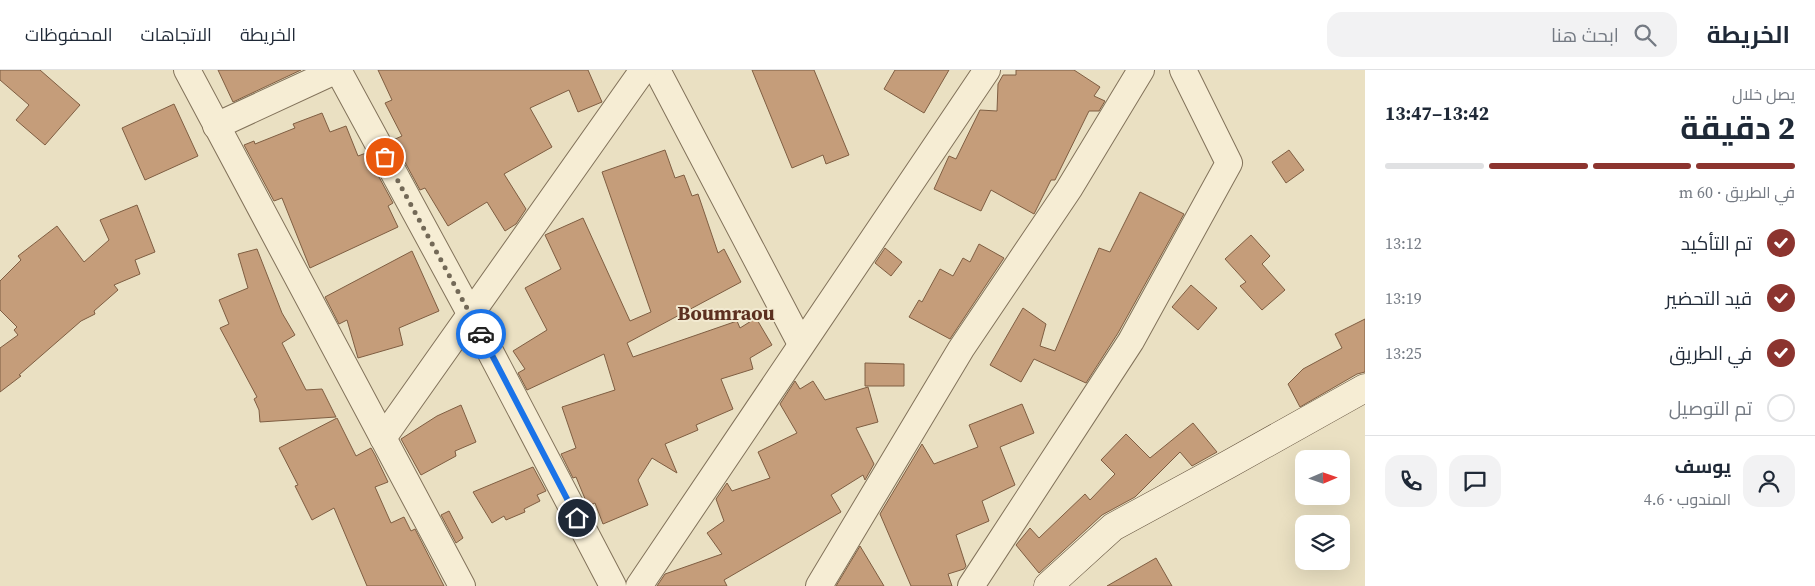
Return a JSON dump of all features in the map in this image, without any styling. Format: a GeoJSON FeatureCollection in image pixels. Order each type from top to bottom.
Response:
{"type":"FeatureCollection","features":[{"type":"Feature","properties":{"kind":"street"},"geometry":{"type":"LineString","coordinates":[[187,70],[462,586]]}},
{"type":"Feature","properties":{"kind":"street"},"geometry":{"type":"LineString","coordinates":[[216,126],[337,70],[471,315],[613,586]]}},
{"type":"Feature","properties":{"kind":"street"},"geometry":{"type":"LineString","coordinates":[[383,438],[643,70]]}},
{"type":"Feature","properties":{"kind":"street"},"geometry":{"type":"LineString","coordinates":[[657,70],[801,344]]}},
{"type":"Feature","properties":{"kind":"street"},"geometry":{"type":"LineString","coordinates":[[639,586],[987,70]]}},
{"type":"Feature","properties":{"kind":"street"},"geometry":{"type":"LineString","coordinates":[[819,586],[961,349],[1069,189],[1141,70]]}},
{"type":"Feature","properties":{"kind":"street"},"geometry":{"type":"LineString","coordinates":[[971,586],[1131,341],[1229,163],[1183,70]]}},
{"type":"Feature","properties":{"kind":"street"},"geometry":{"type":"LineString","coordinates":[[1048,586],[1113,526],[1365,388]]}},
{"type":"Feature","properties":{"kind":"building"},"geometry":{"type":"Polygon","coordinates":[[[0,70],[40,70],[80,105],[45,145],[16,120],[29,105],[0,80],[0,70]]]}},
{"type":"Feature","properties":{"kind":"building"},"geometry":{"type":"Polygon","coordinates":[[[218,70],[301,70],[233,102],[218,70]]]}},
{"type":"Feature","properties":{"kind":"building"},"geometry":{"type":"Polygon","coordinates":[[[378,70],[588,70],[602,102],[578,112],[569,90],[530,108],[552,147],[504,174],[526,209],[516,224],[505,231],[487,202],[448,226],[425,188],[420,190],[393,140],[402,136],[385,103],[392,100],[378,70]]]}},
{"type":"Feature","properties":{"kind":"building"},"geometry":{"type":"Polygon","coordinates":[[[752,70],[814,70],[849,155],[826,164],[823,155],[792,168],[752,70]]]}},
{"type":"Feature","properties":{"kind":"building"},"geometry":{"type":"Polygon","coordinates":[[[895,70],[949,70],[924,113],[884,89],[895,70]]]}},
{"type":"Feature","properties":{"kind":"building"},"geometry":{"type":"Polygon","coordinates":[[[1016,70],[1074,70],[1100,87],[1094,96],[1105,101],[1099,111],[1089,111],[1055,180],[1051,180],[1034,214],[991,190],[981,211],[934,189],[949,156],[956,159],[980,110],[997,111],[998,84],[1003,75],[1016,75],[1016,70]]]}},
{"type":"Feature","properties":{"kind":"building"},"geometry":{"type":"Polygon","coordinates":[[[174,104],[198,156],[145,180],[122,128],[174,104]]]}},
{"type":"Feature","properties":{"kind":"building"},"geometry":{"type":"Polygon","coordinates":[[[322,113],[330,132],[346,126],[358,156],[366,153],[393,203],[388,206],[398,227],[310,268],[282,198],[274,201],[244,145],[254,141],[255,144],[295,128],[293,124],[322,113]]]}},
{"type":"Feature","properties":{"kind":"building"},"geometry":{"type":"Polygon","coordinates":[[[665,150],[675,178],[684,175],[692,196],[698,194],[718,253],[724,249],[741,282],[627,343],[633,357],[737,321],[740,328],[756,318],[772,345],[750,358],[753,369],[721,379],[733,409],[696,425],[698,430],[665,444],[677,473],[652,458],[638,480],[648,505],[603,524],[595,503],[588,506],[576,477],[573,478],[561,454],[576,448],[562,407],[615,390],[604,354],[527,390],[518,373],[525,369],[513,351],[547,330],[525,288],[561,269],[545,235],[583,218],[630,321],[651,312],[602,172],[665,150]]]}},
{"type":"Feature","properties":{"kind":"building"},"geometry":{"type":"Polygon","coordinates":[[[1289,150],[1304,170],[1286,183],[1272,162],[1289,150]]]}},
{"type":"Feature","properties":{"kind":"building"},"geometry":{"type":"Polygon","coordinates":[[[1140,192],[1184,214],[1118,333],[1086,383],[1034,359],[1021,382],[990,365],[1023,308],[1046,324],[1040,346],[1055,351],[1099,248],[1110,252],[1140,192]]]}},
{"type":"Feature","properties":{"kind":"building"},"geometry":{"type":"Polygon","coordinates":[[[137,205],[155,252],[135,260],[140,274],[114,285],[118,290],[94,311],[95,314],[81,321],[19,375],[21,376],[0,392],[0,348],[18,335],[14,330],[17,327],[0,310],[0,281],[21,260],[18,256],[57,226],[84,262],[109,240],[100,220],[137,205]]]}},
{"type":"Feature","properties":{"kind":"building"},"geometry":{"type":"Polygon","coordinates":[[[1251,235],[1270,256],[1262,264],[1285,290],[1262,310],[1240,286],[1246,282],[1225,259],[1251,235]]]}},
{"type":"Feature","properties":{"kind":"building"},"geometry":{"type":"Polygon","coordinates":[[[979,244],[1004,258],[950,339],[909,317],[919,300],[922,302],[940,269],[953,276],[963,258],[970,262],[979,244]]]}},
{"type":"Feature","properties":{"kind":"building"},"geometry":{"type":"Polygon","coordinates":[[[885,248],[902,262],[891,276],[875,263],[885,248]]]}},
{"type":"Feature","properties":{"kind":"building"},"geometry":{"type":"Polygon","coordinates":[[[257,249],[282,313],[295,335],[282,343],[306,390],[322,389],[336,417],[260,422],[259,410],[254,399],[257,397],[220,328],[229,324],[219,300],[248,288],[238,254],[257,249]]]}},
{"type":"Feature","properties":{"kind":"building"},"geometry":{"type":"Polygon","coordinates":[[[412,251],[439,311],[399,328],[403,345],[358,358],[347,320],[339,324],[325,297],[412,251]]]}},
{"type":"Feature","properties":{"kind":"building"},"geometry":{"type":"Polygon","coordinates":[[[1191,285],[1217,308],[1198,330],[1172,307],[1191,285]]]}},
{"type":"Feature","properties":{"kind":"building"},"geometry":{"type":"Polygon","coordinates":[[[1365,319],[1365,372],[1357,374],[1300,407],[1288,384],[1303,369],[1342,348],[1335,334],[1365,319]]]}},
{"type":"Feature","properties":{"kind":"building"},"geometry":{"type":"Polygon","coordinates":[[[865,363],[904,364],[904,386],[865,386],[865,363]]]}},
{"type":"Feature","properties":{"kind":"building"},"geometry":{"type":"Polygon","coordinates":[[[795,381],[800,389],[813,381],[825,400],[868,387],[878,422],[856,428],[874,464],[865,480],[863,475],[831,495],[841,512],[724,580],[727,586],[657,586],[665,574],[722,554],[707,533],[724,521],[716,499],[727,483],[732,491],[770,478],[758,452],[797,433],[780,404],[795,381]]]}},
{"type":"Feature","properties":{"kind":"building"},"geometry":{"type":"Polygon","coordinates":[[[1022,404],[1034,433],[1000,447],[1015,485],[982,501],[989,521],[956,535],[966,566],[964,569],[948,574],[952,586],[911,586],[880,514],[922,444],[934,464],[978,447],[969,425],[1022,404]]]}},
{"type":"Feature","properties":{"kind":"building"},"geometry":{"type":"Polygon","coordinates":[[[461,405],[476,442],[455,451],[456,456],[421,475],[401,439],[437,416],[461,405]]]}},
{"type":"Feature","properties":{"kind":"building"},"geometry":{"type":"Polygon","coordinates":[[[337,418],[356,456],[371,448],[388,482],[375,487],[391,523],[404,517],[411,531],[415,529],[444,586],[367,586],[334,508],[312,520],[295,486],[298,485],[279,448],[337,418]]]}},
{"type":"Feature","properties":{"kind":"building"},"geometry":{"type":"Polygon","coordinates":[[[1193,423],[1217,452],[1192,466],[1180,452],[1135,497],[1102,515],[1039,573],[1016,545],[1030,528],[1039,538],[1085,494],[1090,500],[1115,474],[1101,460],[1126,434],[1150,458],[1193,423]]]}},
{"type":"Feature","properties":{"kind":"building"},"geometry":{"type":"Polygon","coordinates":[[[533,467],[546,491],[537,495],[540,501],[524,509],[525,512],[506,520],[504,516],[492,523],[473,492],[533,467]]]}},
{"type":"Feature","properties":{"kind":"building"},"geometry":{"type":"Polygon","coordinates":[[[449,511],[463,538],[456,543],[441,515],[449,511]]]}},
{"type":"Feature","properties":{"kind":"building"},"geometry":{"type":"Polygon","coordinates":[[[860,546],[884,586],[836,586],[860,546]]]}},
{"type":"Feature","properties":{"kind":"building"},"geometry":{"type":"Polygon","coordinates":[[[1156,558],[1172,586],[1107,586],[1156,558]]]}},
{"type":"Feature","properties":{"kind":"way so far"},"geometry":{"type":"LineString","coordinates":[[385,157],[481,334]]}},
{"type":"Feature","properties":{"kind":"district","name":"Boumraou"},"geometry":{"type":"Point","coordinates":[726,313]}},
{"type":"Feature","properties":{"kind":"route"},"geometry":{"type":"LineString","coordinates":[[481,334],[577,518]]}}]}
